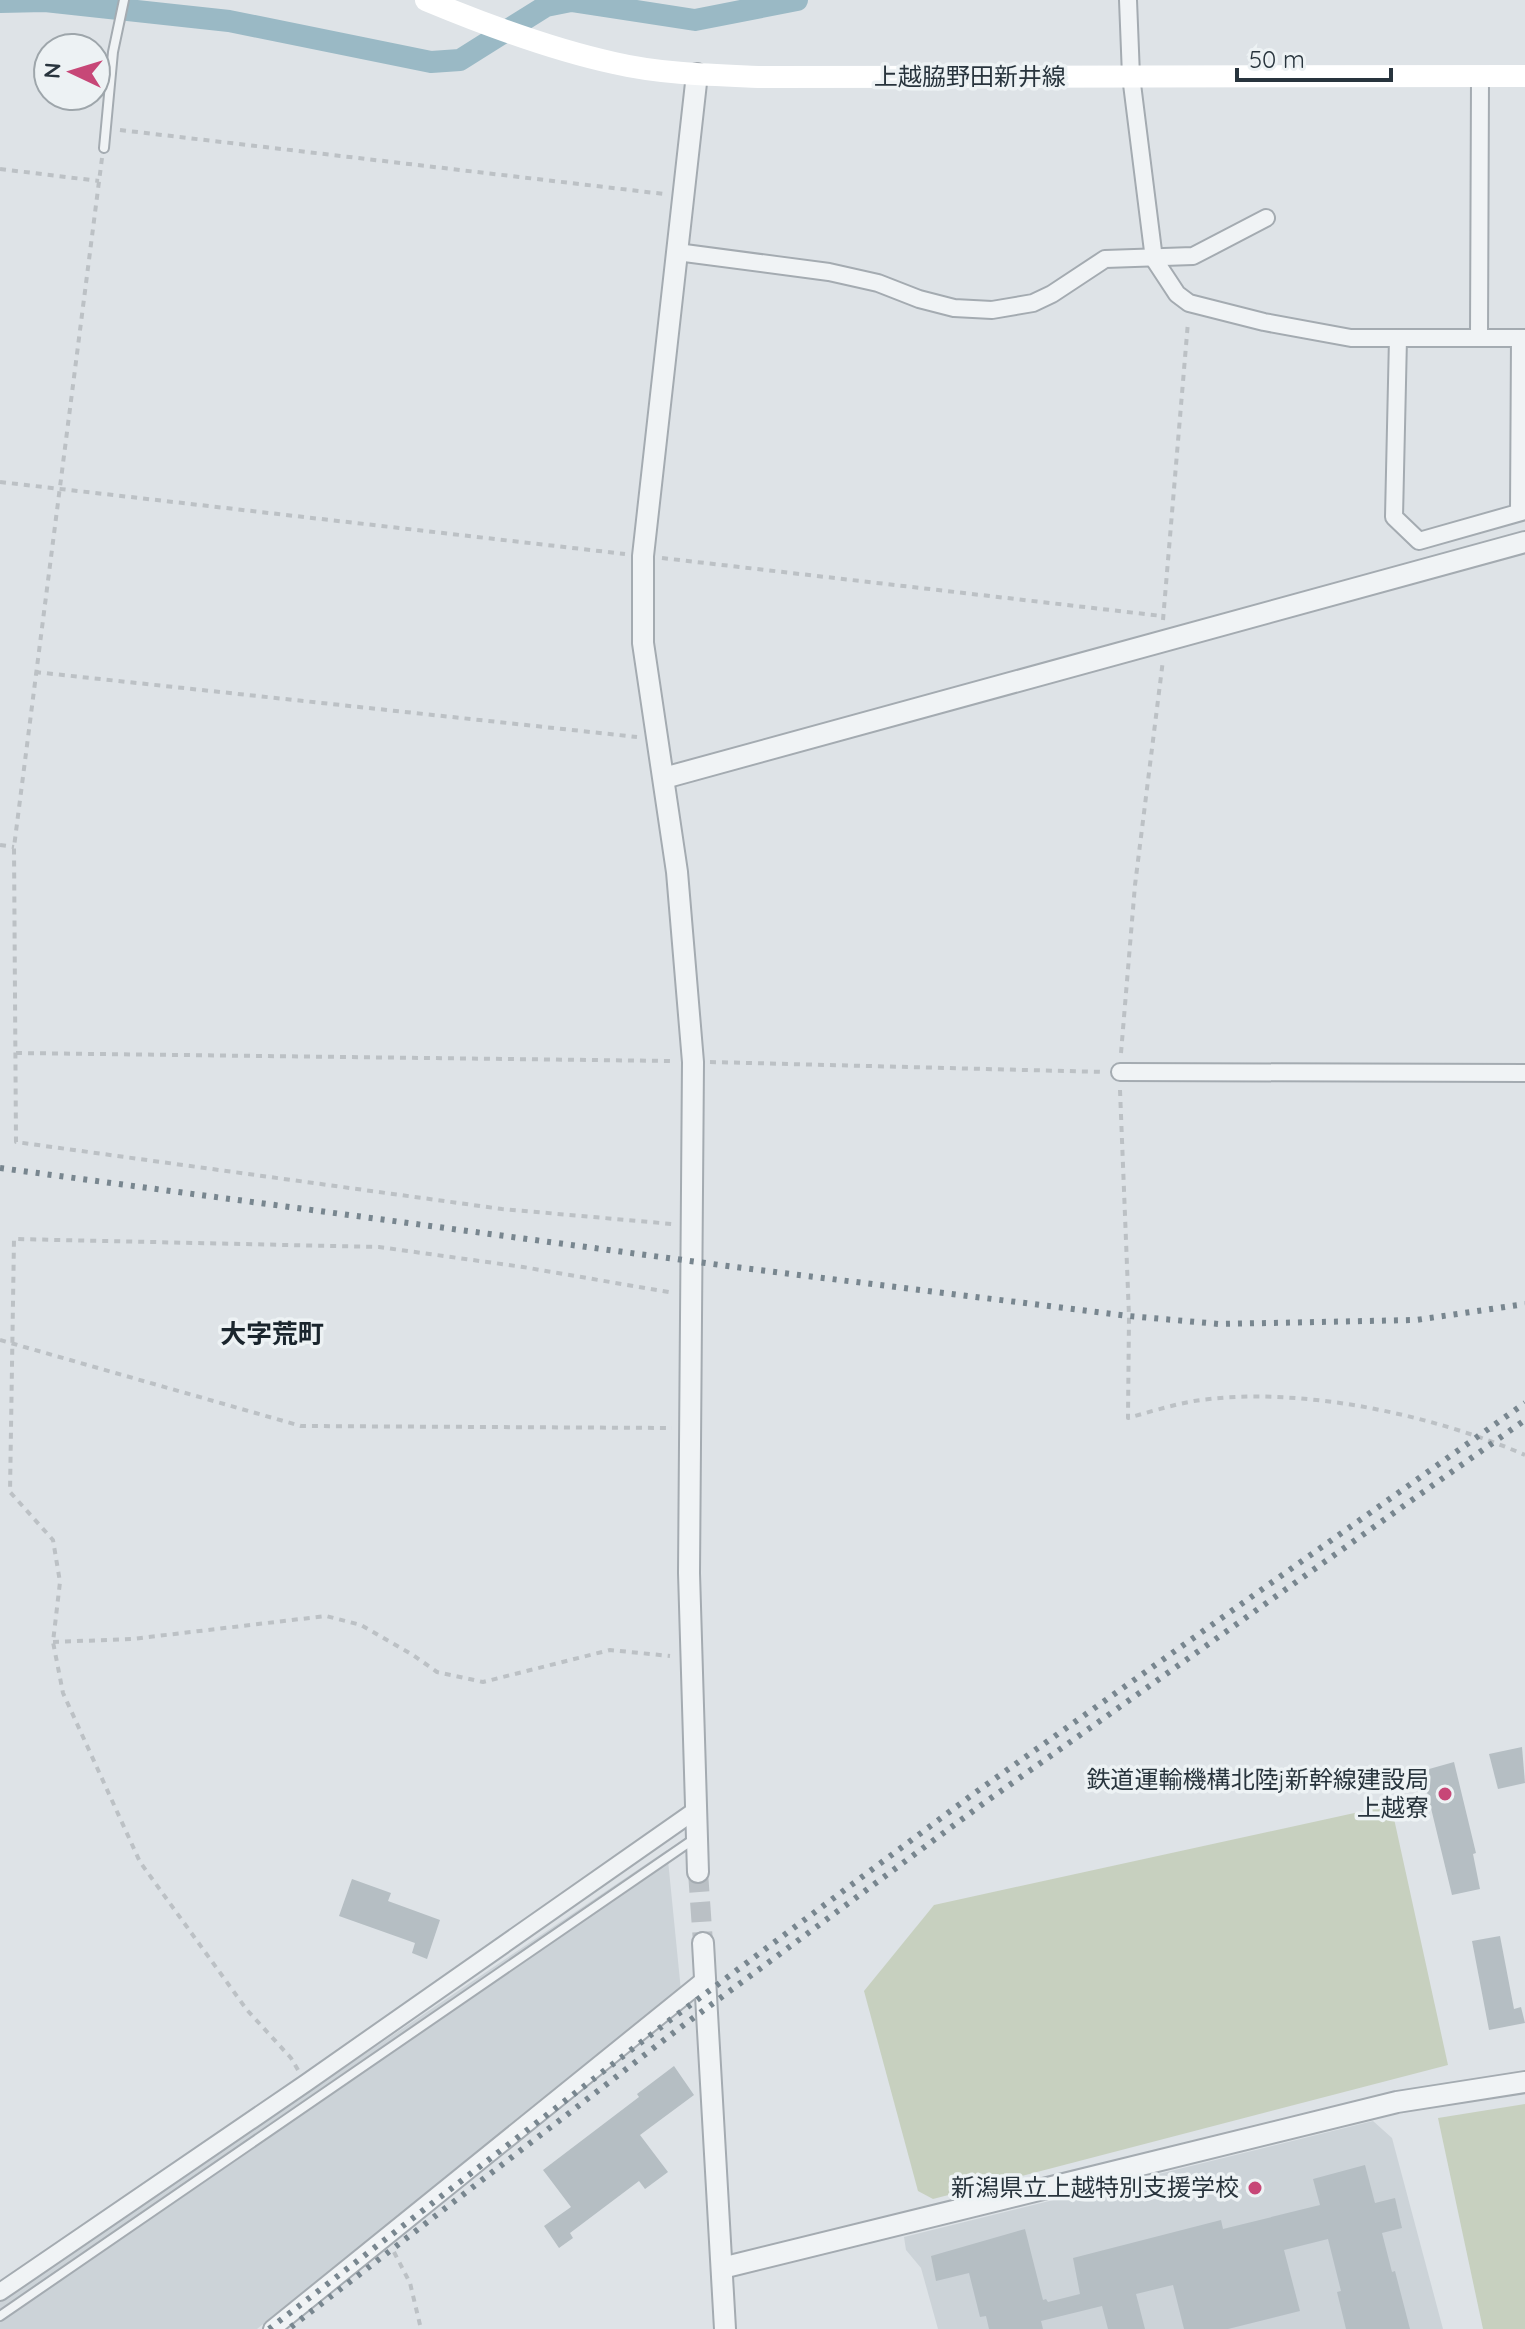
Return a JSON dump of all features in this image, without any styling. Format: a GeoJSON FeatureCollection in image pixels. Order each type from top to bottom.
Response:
{"type":"FeatureCollection","features":[{"type":"Feature","properties":{"kind":"main road","name":"上越脇野田新井線"},"geometry":{"type":"LineString","coordinates":[[426,0],[541,42],[615,63],[697,74],[761,77],[1525,76]]}},
{"type":"Feature","properties":{"kind":"street"},"geometry":{"type":"LineString","coordinates":[[1128,0],[1131,76],[1154,259],[1165,279],[1189,303],[1317,333],[1351,338],[1479,337],[1522,338],[1522,512],[1419,541],[1394,517],[1398,338]]}},
{"type":"Feature","properties":{"kind":"street"},"geometry":{"type":"LineString","coordinates":[[697,74],[643,556],[643,643],[677,872],[693,1062],[689,1589],[698,1872]]}},
{"type":"Feature","properties":{"kind":"street"},"geometry":{"type":"LineString","coordinates":[[1479,337],[1480,78]]}},
{"type":"Feature","properties":{"kind":"street"},"geometry":{"type":"LineString","coordinates":[[677,252],[829,272],[878,283],[954,308],[992,310],[1033,303],[1105,259],[1193,256],[1266,218]]}},
{"type":"Feature","properties":{"kind":"street"},"geometry":{"type":"LineString","coordinates":[[664,778],[1525,542]]}},
{"type":"Feature","properties":{"kind":"street"},"geometry":{"type":"LineString","coordinates":[[1120,1072],[1525,1073]]}},
{"type":"Feature","properties":{"kind":"street"},"geometry":{"type":"LineString","coordinates":[[0,2292],[696,1810]]}},
{"type":"Feature","properties":{"kind":"street"},"geometry":{"type":"LineString","coordinates":[[703,1943],[725,2329]]}},
{"type":"Feature","properties":{"kind":"street"},"geometry":{"type":"LineString","coordinates":[[272,2329],[388,2239],[704,1980]]}},
{"type":"Feature","properties":{"kind":"street"},"geometry":{"type":"LineString","coordinates":[[722,2268],[1397,2102],[1525,2082]]}},
{"type":"Feature","properties":{"kind":"lane"},"geometry":{"type":"LineString","coordinates":[[104,148],[113,52],[124,0]]}},
{"type":"Feature","properties":{"kind":"lane"},"geometry":{"type":"LineString","coordinates":[[0,2316],[698,1837]]}},
{"type":"Feature","properties":{"kind":"path"},"geometry":{"type":"LineString","coordinates":[[106,128],[683,196]]}},
{"type":"Feature","properties":{"kind":"path"},"geometry":{"type":"LineString","coordinates":[[104,148],[14,847],[16,1142],[502,1209],[694,1226]]}},
{"type":"Feature","properties":{"kind":"path"},"geometry":{"type":"LineString","coordinates":[[0,169],[99,181]]}},
{"type":"Feature","properties":{"kind":"path"},"geometry":{"type":"LineString","coordinates":[[1189,303],[1163,616],[1165,639],[1135,885],[1120,1072],[1129,1316],[1128,1418],[1194,1401],[1267,1397],[1374,1408],[1477,1434],[1525,1455]]}},
{"type":"Feature","properties":{"kind":"path"},"geometry":{"type":"LineString","coordinates":[[0,482],[1163,616]]}},
{"type":"Feature","properties":{"kind":"path"},"geometry":{"type":"LineString","coordinates":[[35,672],[657,740]]}},
{"type":"Feature","properties":{"kind":"path"},"geometry":{"type":"LineString","coordinates":[[0,845],[14,847]]}},
{"type":"Feature","properties":{"kind":"path"},"geometry":{"type":"LineString","coordinates":[[16,1053],[693,1062],[1120,1072]]}},
{"type":"Feature","properties":{"kind":"path"},"geometry":{"type":"LineString","coordinates":[[306,2083],[291,2058],[247,2010],[140,1862],[63,1693],[53,1642],[60,1582],[53,1540],[10,1492],[14,1239],[379,1247],[523,1267],[692,1296]]}},
{"type":"Feature","properties":{"kind":"path"},"geometry":{"type":"LineString","coordinates":[[0,1340],[301,1426],[690,1429]]}},
{"type":"Feature","properties":{"kind":"path"},"geometry":{"type":"LineString","coordinates":[[53,1642],[132,1639],[326,1616],[361,1625],[437,1672],[483,1682],[610,1650],[670,1656]]}},
{"type":"Feature","properties":{"kind":"path"},"geometry":{"type":"LineString","coordinates":[[388,2239],[410,2283],[421,2329]]}},
{"type":"Feature","properties":{"kind":"shaded area"},"geometry":{"type":"Polygon","coordinates":[[[667,1850],[681,1991],[257,2329],[0,2329],[0,2300],[667,1850]]]}},
{"type":"Feature","properties":{"kind":"shaded area","name":"新潟県立上越特別支援学校"},"geometry":{"type":"Polygon","coordinates":[[[1373,2121],[1392,2138],[1443,2329],[938,2329],[921,2268],[906,2250],[904,2237],[1373,2121]]]}},
{"type":"Feature","properties":{"kind":"green space"},"geometry":{"type":"Polygon","coordinates":[[[1391,1805],[1448,2065],[933,2199],[918,2191],[864,1991],[934,1905],[1391,1805]]]}},
{"type":"Feature","properties":{"kind":"green space"},"geometry":{"type":"Polygon","coordinates":[[[1525,2104],[1525,2329],[1483,2329],[1438,2118],[1525,2104]]]}},
{"type":"Feature","properties":{"kind":"building"},"geometry":{"type":"Polygon","coordinates":[[[1522,1747],[1525,1783],[1498,1789],[1489,1754],[1522,1747]]]}},
{"type":"Feature","properties":{"kind":"building","name":"鉄道運輸機構北陸j新幹線建設局 上越寮"},"geometry":{"type":"Polygon","coordinates":[[[1454,1762],[1476,1853],[1473,1854],[1480,1889],[1452,1895],[1422,1771],[1454,1762]]]}},
{"type":"Feature","properties":{"kind":"building"},"geometry":{"type":"Polygon","coordinates":[[[352,1879],[391,1893],[388,1901],[440,1920],[427,1959],[412,1953],[415,1943],[339,1916],[352,1879]]]}},
{"type":"Feature","properties":{"kind":"building"},"geometry":{"type":"Polygon","coordinates":[[[1500,1936],[1514,2009],[1521,2007],[1525,2023],[1489,2030],[1472,1941],[1500,1936]]]}},
{"type":"Feature","properties":{"kind":"building"},"geometry":{"type":"Polygon","coordinates":[[[674,2066],[694,2095],[640,2135],[668,2172],[645,2189],[639,2181],[570,2233],[573,2238],[559,2248],[544,2226],[571,2207],[543,2170],[639,2097],[637,2094],[674,2066]]]}},
{"type":"Feature","properties":{"kind":"building"},"geometry":{"type":"Polygon","coordinates":[[[1365,2165],[1375,2203],[1395,2198],[1402,2228],[1382,2233],[1410,2329],[1346,2329],[1337,2292],[1341,2291],[1328,2239],[1284,2250],[1300,2311],[1228,2329],[1184,2329],[1173,2285],[1136,2294],[1145,2329],[1108,2329],[1102,2306],[1041,2321],[1043,2329],[989,2329],[986,2316],[980,2317],[969,2273],[936,2281],[931,2256],[1025,2229],[1043,2300],[1048,2302],[1080,2294],[1073,2258],[1221,2220],[1223,2229],[1320,2205],[1313,2179],[1365,2165]]]}},
{"type":"Feature","properties":{"kind":"waterway"},"geometry":{"type":"LineString","coordinates":[[0,2],[45,1],[229,21],[431,62],[460,60],[546,6],[571,1],[695,20],[797,0]]}},
{"type":"Feature","properties":{"kind":"tunnel"},"geometry":{"type":"LineString","coordinates":[[698,1872],[703,1943]]}},
{"type":"Feature","properties":{"kind":"railway"},"geometry":{"type":"LineString","coordinates":[[0,1168],[735,1267],[1129,1316],[1219,1324],[1416,1320],[1525,1304]]}},
{"type":"Feature","properties":{"kind":"railway"},"geometry":{"type":"LineString","coordinates":[[269,2329],[670,2020],[976,1792],[1525,1403]]}},
{"type":"Feature","properties":{"kind":"railway"},"geometry":{"type":"LineString","coordinates":[[291,2327],[677,2030],[984,1803],[1525,1420]]}},
{"type":"Feature","properties":{"kind":"place","name":"鉄道運輸機構北陸j新幹線建設局 上越寮"},"geometry":{"type":"Point","coordinates":[1445,1794]}},
{"type":"Feature","properties":{"kind":"place","name":"新潟県立上越特別支援学校"},"geometry":{"type":"Point","coordinates":[1255,2188]}},
{"type":"Feature","properties":{"kind":"district","name":"大字荒町"},"geometry":{"type":"Point","coordinates":[272,1334]}}]}
